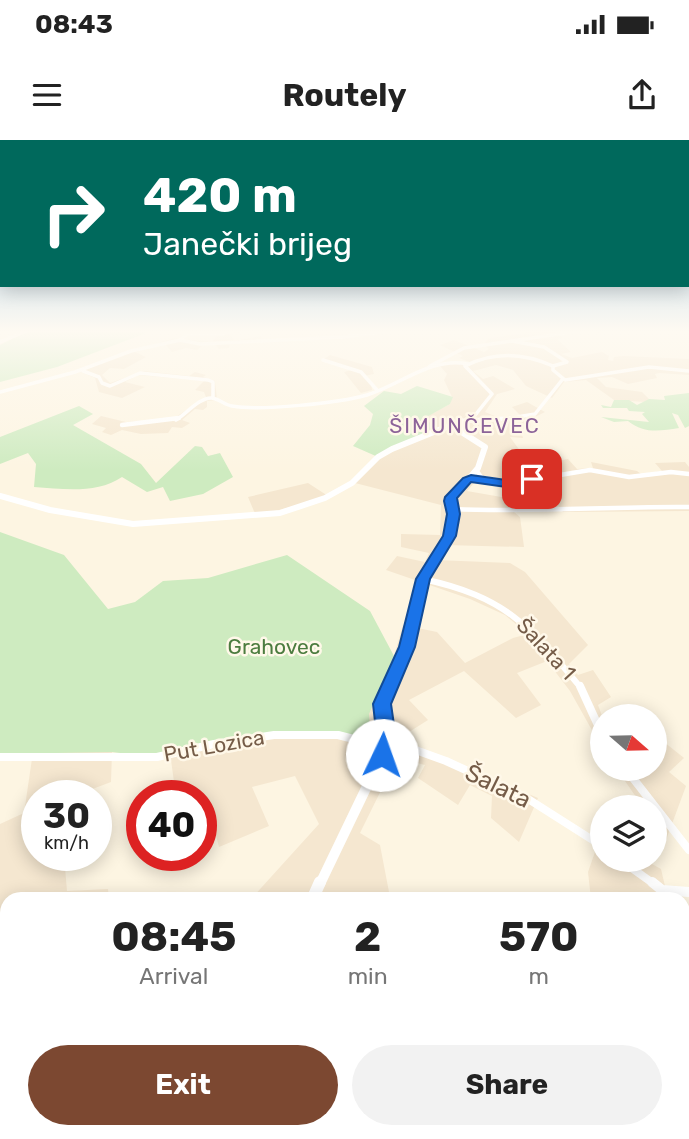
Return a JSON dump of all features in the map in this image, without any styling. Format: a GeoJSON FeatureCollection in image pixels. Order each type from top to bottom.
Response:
{"type":"FeatureCollection","features":[{"type":"Feature","properties":{"kind":"street"},"geometry":{"type":"LineString","coordinates":[[0,392],[57,377]]}},
{"type":"Feature","properties":{"kind":"street"},"geometry":{"type":"LineString","coordinates":[[98,377],[102,383],[110,386],[128,377]]}},
{"type":"Feature","properties":{"kind":"street"},"geometry":{"type":"LineString","coordinates":[[175,377],[213,382],[213,398]]}},
{"type":"Feature","properties":{"kind":"street"},"geometry":{"type":"LineString","coordinates":[[366,377],[377,390]]}},
{"type":"Feature","properties":{"kind":"street"},"geometry":{"type":"LineString","coordinates":[[122,425],[177,420],[204,400],[213,398],[231,406],[295,405],[366,395],[410,377]]}},
{"type":"Feature","properties":{"kind":"street"},"geometry":{"type":"LineString","coordinates":[[472,419],[492,394],[474,377]]}},
{"type":"Feature","properties":{"kind":"street"},"geometry":{"type":"LineString","coordinates":[[559,377],[562,380]]}},
{"type":"Feature","properties":{"kind":"street"},"geometry":{"type":"LineString","coordinates":[[0,496],[63,513],[133,524],[280,513],[325,498],[352,484],[378,457],[392,449],[461,421],[535,414],[562,380],[585,377]]}},
{"type":"Feature","properties":{"kind":"street"},"geometry":{"type":"LineString","coordinates":[[373,383],[394,383]]}},
{"type":"Feature","properties":{"kind":"street"},"geometry":{"type":"LineString","coordinates":[[316,892],[385,747],[387,739],[382,704],[407,647],[423,579],[449,536],[453,509],[450,501],[476,470],[485,452],[485,447],[463,433],[461,421]]}},
{"type":"Feature","properties":{"kind":"street"},"geometry":{"type":"LineString","coordinates":[[476,470],[482,478]]}},
{"type":"Feature","properties":{"kind":"street"},"geometry":{"type":"LineString","coordinates":[[467,480],[482,478],[512,483],[590,470],[629,477],[671,472],[689,474]]}},
{"type":"Feature","properties":{"kind":"street"},"geometry":{"type":"LineString","coordinates":[[453,509],[514,512],[604,507],[689,507]]}},
{"type":"Feature","properties":{"kind":"street","name":"Šalata 1"},"geometry":{"type":"LineString","coordinates":[[423,579],[442,583],[498,604],[522,620],[583,690],[590,706]]}},
{"type":"Feature","properties":{"kind":"street","name":"Put Lozica"},"geometry":{"type":"LineString","coordinates":[[0,757],[157,757],[214,744],[274,735],[338,735],[385,747]]}},
{"type":"Feature","properties":{"kind":"street","name":"Šalata"},"geometry":{"type":"LineString","coordinates":[[385,747],[410,748],[446,761],[524,797],[590,838]]}},
{"type":"Feature","properties":{"kind":"street"},"geometry":{"type":"LineString","coordinates":[[635,781],[689,850]]}},
{"type":"Feature","properties":{"kind":"street"},"geometry":{"type":"LineString","coordinates":[[634,872],[657,892]]}},
{"type":"Feature","properties":{"kind":"shaded area"},"geometry":{"type":"Polygon","coordinates":[[[92,377],[104,377],[110,383],[135,377],[125,382],[145,387],[122,398],[99,392],[95,378],[92,377]]]}},
{"type":"Feature","properties":{"kind":"shaded area"},"geometry":{"type":"Polygon","coordinates":[[[156,377],[204,377],[215,381],[217,400],[207,401],[207,407],[203,410],[195,409],[182,420],[190,423],[182,428],[172,427],[168,433],[141,434],[122,430],[111,435],[102,432],[106,428],[92,424],[101,416],[126,422],[173,419],[206,397],[204,392],[195,390],[204,381],[156,377]]]}},
{"type":"Feature","properties":{"kind":"shaded area"},"geometry":{"type":"Polygon","coordinates":[[[348,377],[365,377],[371,382],[372,390],[361,393],[348,377]]]}},
{"type":"Feature","properties":{"kind":"shaded area"},"geometry":{"type":"Polygon","coordinates":[[[446,377],[480,377],[483,379],[494,377],[515,389],[497,394],[485,412],[497,417],[520,415],[512,407],[527,402],[545,412],[531,419],[531,429],[520,428],[523,438],[510,437],[537,474],[554,472],[545,463],[568,459],[577,469],[593,468],[591,462],[641,474],[662,471],[655,463],[685,462],[689,467],[689,511],[563,512],[547,490],[475,482],[467,491],[507,498],[514,512],[520,517],[524,547],[445,545],[436,560],[510,563],[525,572],[588,645],[569,664],[578,675],[593,670],[611,697],[600,704],[590,704],[590,727],[570,691],[547,661],[517,673],[541,705],[516,718],[464,671],[409,700],[428,720],[398,739],[538,798],[519,842],[491,818],[492,796],[470,785],[458,805],[418,778],[425,765],[397,758],[360,833],[380,845],[389,892],[257,892],[319,824],[295,776],[252,787],[269,826],[219,847],[217,780],[174,780],[170,753],[273,732],[371,741],[368,714],[394,656],[403,625],[437,632],[465,663],[513,638],[528,634],[505,615],[470,599],[386,570],[397,556],[425,562],[429,553],[401,547],[401,534],[440,535],[441,505],[355,483],[325,498],[256,516],[248,497],[308,483],[328,496],[352,483],[378,457],[436,427],[422,419],[450,404],[452,397],[444,380],[446,377]]]}},
{"type":"Feature","properties":{"kind":"shaded area"},"geometry":{"type":"Polygon","coordinates":[[[518,377],[656,377],[657,378],[628,384],[612,377],[597,378],[606,387],[642,392],[649,399],[645,402],[614,400],[586,380],[564,382],[552,398],[526,386],[518,377]]]}},
{"type":"Feature","properties":{"kind":"shaded area"},"geometry":{"type":"Polygon","coordinates":[[[667,744],[684,758],[669,772],[686,786],[667,837],[667,795],[635,795],[625,781],[667,781],[667,744]]]}},
{"type":"Feature","properties":{"kind":"shaded area"},"geometry":{"type":"Polygon","coordinates":[[[33,752],[112,752],[111,780],[29,780],[33,752]]]}},
{"type":"Feature","properties":{"kind":"shaded area"},"geometry":{"type":"Polygon","coordinates":[[[21,814],[21,871],[65,871],[67,891],[108,889],[108,892],[0,892],[0,824],[21,814]]]}},
{"type":"Feature","properties":{"kind":"shaded area"},"geometry":{"type":"Polygon","coordinates":[[[590,866],[590,872],[662,872],[666,892],[590,892],[588,872],[590,866]]]}},
{"type":"Feature","properties":{"kind":"green space"},"geometry":{"type":"Polygon","coordinates":[[[0,377],[20,377],[0,382],[0,377]]]}},
{"type":"Feature","properties":{"kind":"green space"},"geometry":{"type":"Polygon","coordinates":[[[417,386],[453,397],[450,404],[423,419],[437,426],[378,457],[353,446],[370,425],[373,414],[364,406],[384,391],[401,394],[417,386]]]}},
{"type":"Feature","properties":{"kind":"green space"},"geometry":{"type":"Polygon","coordinates":[[[689,393],[689,426],[685,428],[678,415],[672,413],[679,428],[659,431],[646,430],[628,421],[614,422],[601,417],[649,422],[642,414],[645,412],[629,411],[627,408],[603,408],[601,405],[611,407],[614,400],[629,400],[637,405],[649,399],[665,400],[664,396],[689,393]]]}},
{"type":"Feature","properties":{"kind":"green space"},"geometry":{"type":"Polygon","coordinates":[[[79,406],[93,414],[73,425],[141,464],[156,483],[195,446],[202,447],[208,456],[220,453],[233,477],[203,494],[170,501],[163,487],[147,492],[122,477],[91,488],[34,487],[36,464],[28,453],[0,464],[0,437],[79,406]]]}},
{"type":"Feature","properties":{"kind":"green space","name":"Grahovec"},"geometry":{"type":"Polygon","coordinates":[[[0,532],[64,555],[108,609],[135,602],[163,581],[208,578],[287,555],[370,611],[394,656],[369,714],[371,742],[330,731],[144,756],[112,752],[0,754],[0,532]]]}},
{"type":"Feature","properties":{"kind":"district","name":"ŠIMUNČEVEC"},"geometry":{"type":"Point","coordinates":[465,426]}},
{"type":"Feature","properties":{"kind":"route"},"geometry":{"type":"LineString","coordinates":[[382,755],[387,739],[382,704],[407,647],[423,579],[449,536],[454,514],[450,501],[452,497],[471,479],[482,478],[506,483],[532,479]]}}]}
